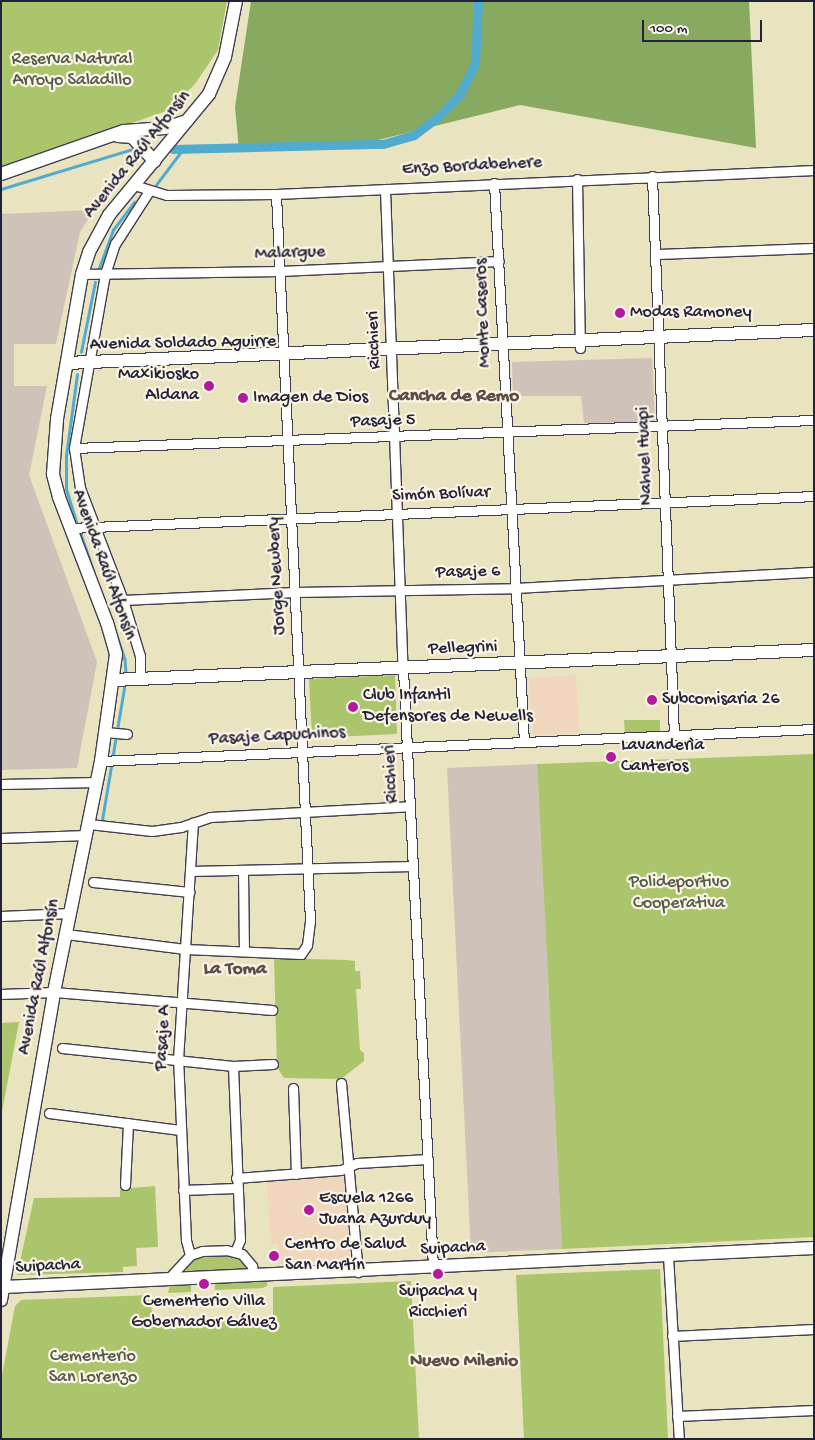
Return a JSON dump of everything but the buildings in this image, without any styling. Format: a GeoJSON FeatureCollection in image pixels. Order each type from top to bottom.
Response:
{"type":"FeatureCollection","features":[{"type":"Feature","properties":{"kind":"main road","name":"Avenida Raúl Alfonsín"},"geometry":{"type":"LineString","coordinates":[[1,1300],[54,992],[88,829],[100,761],[116,733],[113,680],[116,654],[59,498],[53,450],[81,363],[82,274],[98,234],[134,184],[189,120],[218,77],[236,1]]}},
{"type":"Feature","properties":{"kind":"main road"},"geometry":{"type":"LineString","coordinates":[[1,174],[140,128],[155,128],[189,120]]}},
{"type":"Feature","properties":{"kind":"main road"},"geometry":{"type":"LineString","coordinates":[[155,128],[163,150]]}},
{"type":"Feature","properties":{"kind":"main road"},"geometry":{"type":"LineString","coordinates":[[113,137],[132,137],[154,161]]}},
{"type":"Feature","properties":{"kind":"main road","name":"Avenida Soldado Aguirre"},"geometry":{"type":"LineString","coordinates":[[81,363],[580,344],[814,330]]}},
{"type":"Feature","properties":{"kind":"main road","name":"Avenida Soldado Aguirre"},"geometry":{"type":"LineString","coordinates":[[658,340],[814,338]]}},
{"type":"Feature","properties":{"kind":"main road","name":"Pellegrini"},"geometry":{"type":"LineString","coordinates":[[113,680],[299,674],[814,650]]}},
{"type":"Feature","properties":{"kind":"main road","name":"Suipacha"},"geometry":{"type":"LineString","coordinates":[[4,1287],[358,1272],[814,1248]]}},
{"type":"Feature","properties":{"kind":"street","name":"Enzo Bordabehere"},"geometry":{"type":"LineString","coordinates":[[134,184],[148,191],[167,195],[276,194],[577,179],[814,170]]}},
{"type":"Feature","properties":{"kind":"street","name":"Nahuel Huapi"},"geometry":{"type":"LineString","coordinates":[[652,176],[674,735]]}},
{"type":"Feature","properties":{"kind":"street"},"geometry":{"type":"LineString","coordinates":[[577,179],[580,344]]}},
{"type":"Feature","properties":{"kind":"street","name":"Monte Caseros"},"geometry":{"type":"LineString","coordinates":[[494,183],[524,742]]}},
{"type":"Feature","properties":{"kind":"street","name":"Ricchieri"},"geometry":{"type":"LineString","coordinates":[[385,189],[403,669],[434,1268]]}},
{"type":"Feature","properties":{"kind":"street"},"geometry":{"type":"LineString","coordinates":[[140,679],[140,656],[123,600],[78,482],[74,448],[81,363],[105,274],[115,244],[148,191]]}},
{"type":"Feature","properties":{"kind":"street","name":"Jorge Newbery"},"geometry":{"type":"LineString","coordinates":[[244,951],[301,954],[307,945],[310,920],[276,194]]}},
{"type":"Feature","properties":{"kind":"street"},"geometry":{"type":"LineString","coordinates":[[656,254],[814,248]]}},
{"type":"Feature","properties":{"kind":"street","name":"Malargue"},"geometry":{"type":"LineString","coordinates":[[82,274],[280,271],[499,261]]}},
{"type":"Feature","properties":{"kind":"street","name":"Pasaje 5"},"geometry":{"type":"LineString","coordinates":[[74,448],[395,438],[814,420]]}},
{"type":"Feature","properties":{"kind":"street","name":"Simón Bolívar"},"geometry":{"type":"LineString","coordinates":[[70,528],[814,496]]}},
{"type":"Feature","properties":{"kind":"street","name":"Pasaje 6"},"geometry":{"type":"LineString","coordinates":[[123,600],[295,592],[515,588],[814,572]]}},
{"type":"Feature","properties":{"kind":"street","name":"Pasaje Capuchinos"},"geometry":{"type":"LineString","coordinates":[[100,761],[814,729]]}},
{"type":"Feature","properties":{"kind":"street"},"geometry":{"type":"LineString","coordinates":[[1,784],[97,782]]}},
{"type":"Feature","properties":{"kind":"street"},"geometry":{"type":"LineString","coordinates":[[1,838],[88,829],[152,831],[181,827],[210,817],[305,814],[410,806]]}},
{"type":"Feature","properties":{"kind":"street","name":"Pasaje A"},"geometry":{"type":"LineString","coordinates":[[190,1255],[183,1190],[178,1060],[193,822]]}},
{"type":"Feature","properties":{"kind":"street"},"geometry":{"type":"LineString","coordinates":[[190,871],[308,871],[413,866]]}},
{"type":"Feature","properties":{"kind":"street"},"geometry":{"type":"LineString","coordinates":[[66,934],[185,949],[244,951],[243,871]]}},
{"type":"Feature","properties":{"kind":"street"},"geometry":{"type":"LineString","coordinates":[[93,882],[189,892]]}},
{"type":"Feature","properties":{"kind":"street"},"geometry":{"type":"LineString","coordinates":[[1,916],[70,913]]}},
{"type":"Feature","properties":{"kind":"street"},"geometry":{"type":"LineString","coordinates":[[1,994],[54,992],[182,1005],[272,1010]]}},
{"type":"Feature","properties":{"kind":"street"},"geometry":{"type":"LineString","coordinates":[[62,1048],[233,1066],[274,1064]]}},
{"type":"Feature","properties":{"kind":"street"},"geometry":{"type":"LineString","coordinates":[[233,1066],[236,1188],[240,1240],[236,1252]]}},
{"type":"Feature","properties":{"kind":"street"},"geometry":{"type":"LineString","coordinates":[[341,1083],[350,1166],[358,1272]]}},
{"type":"Feature","properties":{"kind":"street"},"geometry":{"type":"LineString","coordinates":[[293,1088],[296,1174]]}},
{"type":"Feature","properties":{"kind":"street"},"geometry":{"type":"LineString","coordinates":[[49,1113],[180,1130]]}},
{"type":"Feature","properties":{"kind":"street"},"geometry":{"type":"LineString","coordinates":[[125,1185],[128,1123]]}},
{"type":"Feature","properties":{"kind":"street"},"geometry":{"type":"LineString","coordinates":[[236,1178],[296,1174],[350,1166],[357,1163],[428,1159]]}},
{"type":"Feature","properties":{"kind":"street"},"geometry":{"type":"LineString","coordinates":[[183,1190],[236,1188]]}},
{"type":"Feature","properties":{"kind":"street"},"geometry":{"type":"LineString","coordinates":[[168,1279],[190,1255],[202,1251],[236,1252],[248,1260],[254,1276]]}},
{"type":"Feature","properties":{"kind":"street"},"geometry":{"type":"LineString","coordinates":[[668,1256],[679,1439]]}},
{"type":"Feature","properties":{"kind":"street"},"geometry":{"type":"LineString","coordinates":[[672,1336],[814,1329]]}},
{"type":"Feature","properties":{"kind":"street"},"geometry":{"type":"LineString","coordinates":[[677,1416],[814,1410]]}},
{"type":"Feature","properties":{"kind":"shaded area"},"geometry":{"type":"Polygon","coordinates":[[[94,210],[80,232],[56,344],[14,344],[14,386],[47,386],[29,475],[97,662],[77,768],[1,770],[1,214],[94,210]]]}},
{"type":"Feature","properties":{"kind":"shaded area"},"geometry":{"type":"Polygon","coordinates":[[[652,358],[655,422],[584,423],[581,396],[513,396],[512,362],[652,358]]]}},
{"type":"Feature","properties":{"kind":"shaded area"},"geometry":{"type":"Polygon","coordinates":[[[576,675],[579,733],[533,735],[529,678],[576,675]]]}},
{"type":"Feature","properties":{"kind":"shaded area"},"geometry":{"type":"Polygon","coordinates":[[[537,764],[562,1249],[471,1253],[447,768],[537,764]]]}},
{"type":"Feature","properties":{"kind":"shaded area","name":"Escuela 1266 Juana Azurduy"},"geometry":{"type":"Polygon","coordinates":[[[348,1176],[352,1260],[279,1264],[278,1244],[271,1244],[267,1180],[348,1176]]]}},
{"type":"Feature","properties":{"kind":"green space","name":"Reserva Natural Arroyo Saladillo"},"geometry":{"type":"Polygon","coordinates":[[[1,1],[227,1],[218,50],[195,84],[169,110],[1,169],[1,1]]]}},
{"type":"Feature","properties":{"kind":"green space"},"geometry":{"type":"Polygon","coordinates":[[[251,1],[749,1],[756,148],[520,105],[362,144],[239,150],[235,107],[251,1]]]}},
{"type":"Feature","properties":{"kind":"green space","name":"Club Infantil Defensores de Newells"},"geometry":{"type":"Polygon","coordinates":[[[395,675],[397,734],[312,738],[309,679],[395,675]]]}},
{"type":"Feature","properties":{"kind":"green space"},"geometry":{"type":"Polygon","coordinates":[[[624,720],[660,720],[660,733],[625,734],[624,720]]]}},
{"type":"Feature","properties":{"kind":"green space","name":"Polideportivo Cooperativa"},"geometry":{"type":"Polygon","coordinates":[[[814,754],[814,1237],[562,1249],[537,764],[814,754]]]}},
{"type":"Feature","properties":{"kind":"green space"},"geometry":{"type":"Polygon","coordinates":[[[274,958],[355,961],[355,971],[360,971],[361,989],[356,989],[360,1050],[364,1053],[364,1061],[341,1079],[284,1078],[277,1067],[274,958]]]}},
{"type":"Feature","properties":{"kind":"green space"},"geometry":{"type":"Polygon","coordinates":[[[19,1022],[1,1117],[1,1023],[19,1022]]]}},
{"type":"Feature","properties":{"kind":"green space"},"geometry":{"type":"Polygon","coordinates":[[[155,1186],[158,1247],[136,1248],[137,1266],[123,1267],[123,1272],[17,1275],[34,1198],[120,1197],[120,1189],[155,1186]]]}},
{"type":"Feature","properties":{"kind":"green space"},"geometry":{"type":"Polygon","coordinates":[[[234,1255],[245,1263],[245,1270],[189,1274],[184,1267],[196,1258],[234,1255]]]}},
{"type":"Feature","properties":{"kind":"green space"},"geometry":{"type":"Polygon","coordinates":[[[660,1269],[668,1439],[524,1439],[516,1275],[660,1269]]]}},
{"type":"Feature","properties":{"kind":"green space"},"geometry":{"type":"Polygon","coordinates":[[[265,1280],[268,1285],[263,1288],[215,1290],[215,1283],[265,1280]]]}},
{"type":"Feature","properties":{"kind":"green space","name":"Cementerio San Lorenzo"},"geometry":{"type":"Polygon","coordinates":[[[411,1281],[419,1439],[1,1439],[1,1381],[15,1306],[21,1300],[150,1295],[153,1321],[273,1317],[273,1287],[411,1281]]]}},
{"type":"Feature","properties":{"kind":"green space"},"geometry":{"type":"Polygon","coordinates":[[[191,1284],[191,1292],[168,1293],[170,1285],[191,1284]]]}},
{"type":"Feature","properties":{"kind":"waterway"},"geometry":{"type":"LineString","coordinates":[[173,149],[383,144],[414,135],[438,117],[460,94],[475,63],[478,1]]}},
{"type":"Feature","properties":{"kind":"waterway"},"geometry":{"type":"LineString","coordinates":[[1,189],[136,148]]}},
{"type":"Feature","properties":{"kind":"waterway"},"geometry":{"type":"LineString","coordinates":[[156,185],[183,149]]}},
{"type":"Feature","properties":{"kind":"waterway"},"geometry":{"type":"LineString","coordinates":[[98,271],[113,230],[134,202]]}},
{"type":"Feature","properties":{"kind":"waterway"},"geometry":{"type":"LineString","coordinates":[[81,352],[95,282]]}},
{"type":"Feature","properties":{"kind":"waterway"},"geometry":{"type":"LineString","coordinates":[[76,522],[66,490],[66,456],[77,375]]}},
{"type":"Feature","properties":{"kind":"waterway"},"geometry":{"type":"LineString","coordinates":[[81,534],[94,572]]}},
{"type":"Feature","properties":{"kind":"waterway"},"geometry":{"type":"LineString","coordinates":[[117,636],[125,659],[126,675]]}},
{"type":"Feature","properties":{"kind":"waterway"},"geometry":{"type":"LineString","coordinates":[[117,730],[124,688]]}},
{"type":"Feature","properties":{"kind":"waterway"},"geometry":{"type":"LineString","coordinates":[[113,754],[116,736]]}},
{"type":"Feature","properties":{"kind":"waterway"},"geometry":{"type":"LineString","coordinates":[[102,820],[111,767]]}},
{"type":"Feature","properties":{"kind":"place","name":"Modas Ramoney"},"geometry":{"type":"Point","coordinates":[620,313]}},
{"type":"Feature","properties":{"kind":"place","name":"Maxikiosko Aldana"},"geometry":{"type":"Point","coordinates":[209,386]}},
{"type":"Feature","properties":{"kind":"place","name":"Imagen de Dios"},"geometry":{"type":"Point","coordinates":[243,398]}},
{"type":"Feature","properties":{"kind":"place","name":"Subcomisaria 26"},"geometry":{"type":"Point","coordinates":[652,700]}},
{"type":"Feature","properties":{"kind":"place","name":"Club Infantil Defensores de Newells"},"geometry":{"type":"Point","coordinates":[353,707]}},
{"type":"Feature","properties":{"kind":"place","name":"Lavanderìa Canteros"},"geometry":{"type":"Point","coordinates":[611,757]}},
{"type":"Feature","properties":{"kind":"place","name":"Escuela 1266 Juana Azurduy"},"geometry":{"type":"Point","coordinates":[309,1210]}},
{"type":"Feature","properties":{"kind":"place","name":"Centro de Salud San Martín"},"geometry":{"type":"Point","coordinates":[274,1256]}},
{"type":"Feature","properties":{"kind":"place","name":"Suipacha y Ricchieri"},"geometry":{"type":"Point","coordinates":[438,1274]}},
{"type":"Feature","properties":{"kind":"place","name":"Cementerio Villa Gobernador Gálvez"},"geometry":{"type":"Point","coordinates":[204,1284]}},
{"type":"Feature","properties":{"kind":"district","name":"Cancha de Remo"},"geometry":{"type":"Point","coordinates":[454,397]}},
{"type":"Feature","properties":{"kind":"district","name":"La Toma"},"geometry":{"type":"Point","coordinates":[235,970]}},
{"type":"Feature","properties":{"kind":"district","name":"Nuevo Milenio"},"geometry":{"type":"Point","coordinates":[464,1362]}}]}
